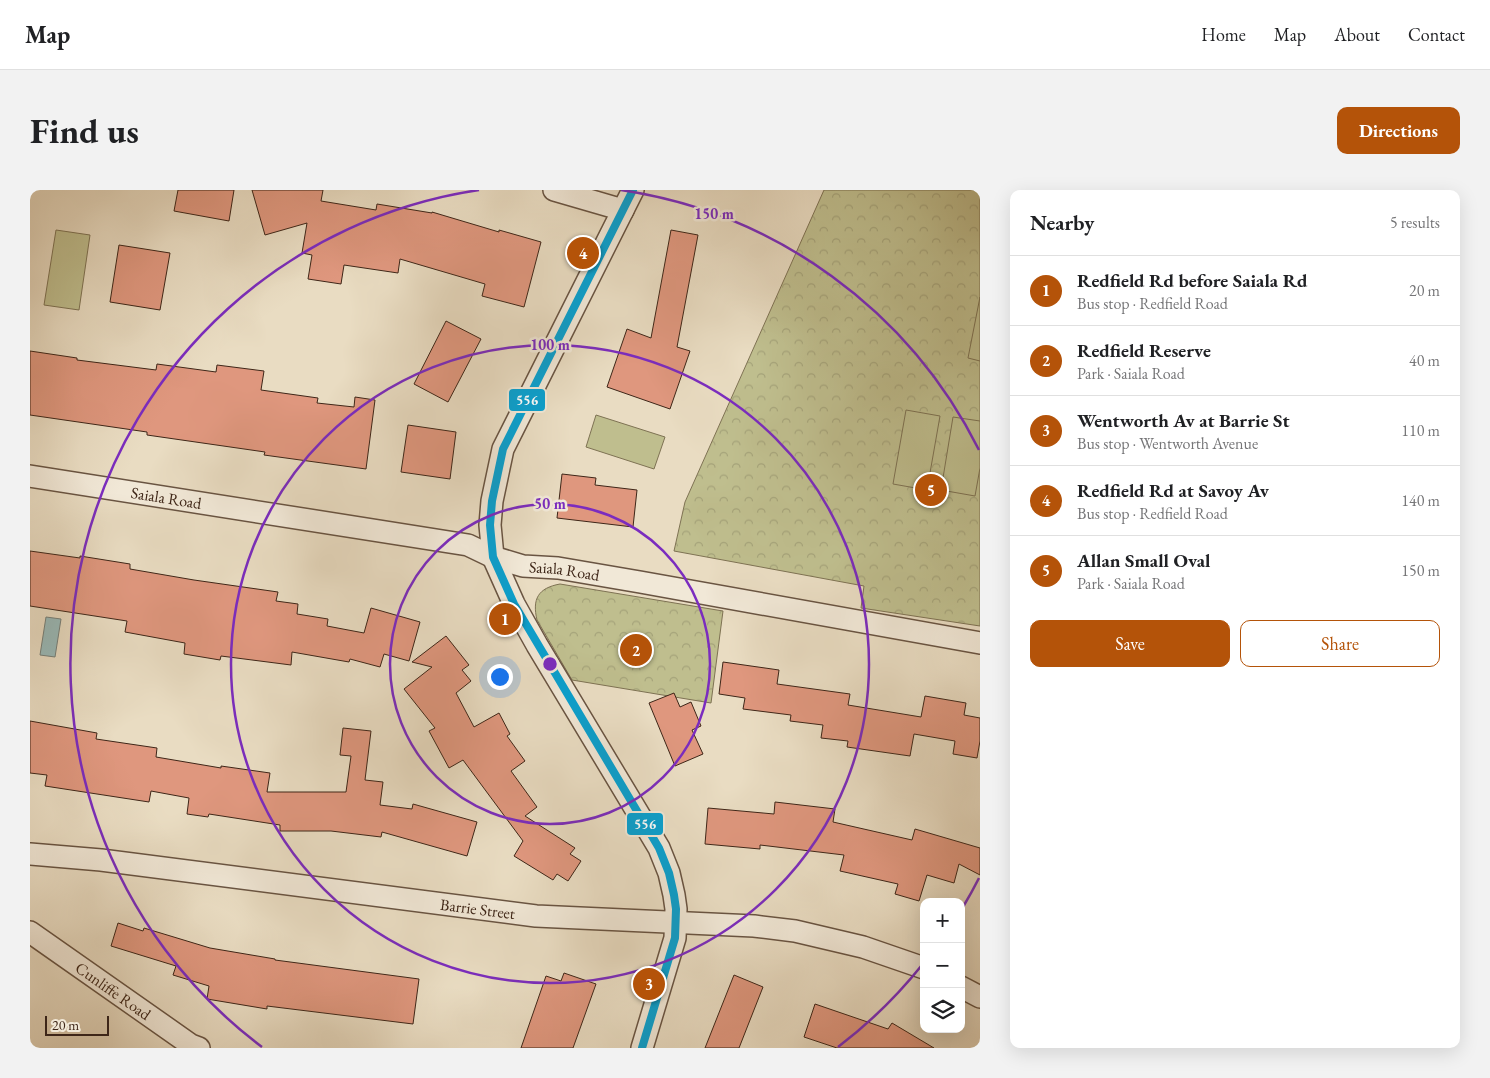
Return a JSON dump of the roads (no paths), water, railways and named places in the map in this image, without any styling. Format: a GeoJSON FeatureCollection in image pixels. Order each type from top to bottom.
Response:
{"type":"FeatureCollection","features":[{"type":"Feature","properties":{"kind":"street"},"geometry":{"type":"LineString","coordinates":[[554,190],[622,210]]}},
{"type":"Feature","properties":{"kind":"street"},"geometry":{"type":"LineString","coordinates":[[633,190],[503,449],[495,483],[490,525],[493,557],[514,604],[537,646],[659,848],[669,873],[676,909],[675,938],[642,1048]]}},
{"type":"Feature","properties":{"kind":"street","name":"Saiala Road"},"geometry":{"type":"LineString","coordinates":[[30,476],[468,545],[493,557],[523,566],[558,568],[980,643]]}},
{"type":"Feature","properties":{"kind":"street","name":"Barrie Street"},"geometry":{"type":"LineString","coordinates":[[30,854],[101,860],[536,916],[754,926],[795,931],[864,947],[920,967]]}},
{"type":"Feature","properties":{"kind":"street","name":"Cunliffe Road"},"geometry":{"type":"LineString","coordinates":[[30,932],[191,1045],[198,1048]]}},
{"type":"Feature","properties":{"kind":"street"},"geometry":{"type":"LineString","coordinates":[[963,988],[980,997]]}},
{"type":"Feature","properties":{"kind":"water"},"geometry":{"type":"Polygon","coordinates":[[[46,617],[61,619],[55,657],[40,655],[46,617]]]}},
{"type":"Feature","properties":{"kind":"place","name":"Redfield Rd at Savoy Av"},"geometry":{"type":"Point","coordinates":[583,253]}},
{"type":"Feature","properties":{"kind":"place","name":"Allan Small Oval"},"geometry":{"type":"Point","coordinates":[931,490]}},
{"type":"Feature","properties":{"kind":"place","name":"Redfield Rd before Saiala Rd"},"geometry":{"type":"Point","coordinates":[505,619]}},
{"type":"Feature","properties":{"kind":"place","name":"Redfield Reserve"},"geometry":{"type":"Point","coordinates":[636,650]}},
{"type":"Feature","properties":{"kind":"place","name":"Wentworth Av at Barrie St"},"geometry":{"type":"Point","coordinates":[649,984]}}]}
